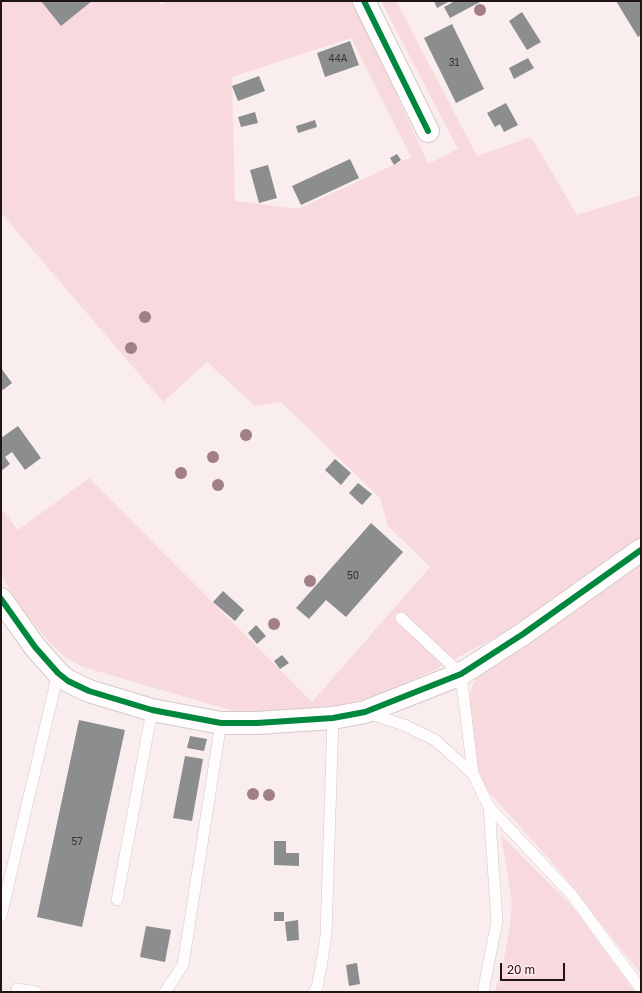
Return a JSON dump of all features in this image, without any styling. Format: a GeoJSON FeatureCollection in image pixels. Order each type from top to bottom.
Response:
{"type":"FeatureCollection","features":[{"type":"Feature","properties":{"kind":"street"},"geometry":{"type":"LineString","coordinates":[[364,1],[428,131]]}},
{"type":"Feature","properties":{"kind":"street"},"geometry":{"type":"LineString","coordinates":[[1,599],[35,647],[58,673],[89,691],[152,710],[221,723],[257,723],[333,718],[365,712],[461,674],[523,634],[641,550]]}},
{"type":"Feature","properties":{"kind":"lane"},"geometry":{"type":"LineString","coordinates":[[401,618],[461,674],[473,774],[489,807],[571,894],[641,989]]}},
{"type":"Feature","properties":{"kind":"lane"},"geometry":{"type":"LineString","coordinates":[[1,916],[58,673]]}},
{"type":"Feature","properties":{"kind":"lane"},"geometry":{"type":"LineString","coordinates":[[117,900],[152,710]]}},
{"type":"Feature","properties":{"kind":"lane"},"geometry":{"type":"LineString","coordinates":[[365,712],[404,725],[435,740],[473,774]]}},
{"type":"Feature","properties":{"kind":"lane"},"geometry":{"type":"LineString","coordinates":[[314,992],[317,988],[326,936],[333,718]]}},
{"type":"Feature","properties":{"kind":"lane"},"geometry":{"type":"LineString","coordinates":[[165,992],[183,965],[221,723]]}},
{"type":"Feature","properties":{"kind":"lane"},"geometry":{"type":"LineString","coordinates":[[483,992],[496,921],[489,807]]}},
{"type":"Feature","properties":{"kind":"lane"},"geometry":{"type":"LineString","coordinates":[[16,989],[36,992]]}},
{"type":"Feature","properties":{"kind":"shaded area"},"geometry":{"type":"Polygon","coordinates":[[[1,1],[159,1],[161,5],[167,1],[354,1],[428,164],[458,149],[381,1],[396,1],[477,156],[531,137],[577,215],[641,195],[641,537],[518,625],[433,671],[370,698],[308,713],[237,712],[83,667],[65,657],[49,642],[27,615],[1,576],[1,508],[18,530],[89,478],[312,702],[430,567],[388,526],[380,498],[281,402],[255,406],[207,362],[163,402],[1,213],[1,1]],[[351,38],[232,77],[235,201],[298,209],[411,157],[351,38]]]}},
{"type":"Feature","properties":{"kind":"shaded area"},"geometry":{"type":"Polygon","coordinates":[[[641,560],[641,974],[558,869],[487,790],[474,761],[469,703],[474,682],[480,674],[641,560]]]}},
{"type":"Feature","properties":{"kind":"shaded area"},"geometry":{"type":"Polygon","coordinates":[[[501,835],[571,905],[635,992],[495,992],[504,959],[510,925],[512,902],[501,835]]]}},
{"type":"Feature","properties":{"kind":"building"},"geometry":{"type":"Polygon","coordinates":[[[41,1],[92,1],[61,26],[41,1]]]}},
{"type":"Feature","properties":{"kind":"building"},"geometry":{"type":"Polygon","coordinates":[[[434,1],[450,1],[437,8],[434,1]]]}},
{"type":"Feature","properties":{"kind":"building"},"geometry":{"type":"Polygon","coordinates":[[[455,1],[482,1],[450,18],[444,7],[455,1]]]}},
{"type":"Feature","properties":{"kind":"building"},"geometry":{"type":"Polygon","coordinates":[[[616,1],[641,1],[641,35],[638,37],[616,1]]]}},
{"type":"Feature","properties":{"kind":"building"},"geometry":{"type":"Polygon","coordinates":[[[522,12],[541,42],[527,50],[509,21],[522,12]]]}},
{"type":"Feature","properties":{"kind":"building"},"geometry":{"type":"Polygon","coordinates":[[[452,24],[484,89],[456,103],[424,38],[452,24]]]}},
{"type":"Feature","properties":{"kind":"building"},"geometry":{"type":"Polygon","coordinates":[[[350,41],[359,65],[325,77],[317,53],[350,41]]]}},
{"type":"Feature","properties":{"kind":"building"},"geometry":{"type":"Polygon","coordinates":[[[528,58],[534,68],[514,79],[509,68],[528,58]]]}},
{"type":"Feature","properties":{"kind":"building"},"geometry":{"type":"Polygon","coordinates":[[[259,76],[265,91],[238,101],[232,86],[259,76]]]}},
{"type":"Feature","properties":{"kind":"building"},"geometry":{"type":"Polygon","coordinates":[[[506,103],[518,125],[504,132],[500,124],[495,127],[487,113],[506,103]]]}},
{"type":"Feature","properties":{"kind":"building"},"geometry":{"type":"Polygon","coordinates":[[[255,112],[258,123],[241,127],[238,117],[255,112]]]}},
{"type":"Feature","properties":{"kind":"building"},"geometry":{"type":"Polygon","coordinates":[[[315,120],[317,127],[298,133],[296,126],[315,120]]]}},
{"type":"Feature","properties":{"kind":"building"},"geometry":{"type":"Polygon","coordinates":[[[397,154],[401,160],[394,165],[390,158],[397,154]]]}},
{"type":"Feature","properties":{"kind":"building"},"geometry":{"type":"Polygon","coordinates":[[[350,159],[359,178],[301,205],[292,186],[350,159]]]}},
{"type":"Feature","properties":{"kind":"building"},"geometry":{"type":"Polygon","coordinates":[[[268,165],[277,198],[259,203],[250,170],[268,165]]]}},
{"type":"Feature","properties":{"kind":"building"},"geometry":{"type":"Polygon","coordinates":[[[1,368],[12,383],[3,390],[1,387],[1,368]]]}},
{"type":"Feature","properties":{"kind":"building"},"geometry":{"type":"Polygon","coordinates":[[[18,426],[41,458],[25,470],[12,452],[5,457],[10,464],[1,471],[1,438],[18,426]]]}},
{"type":"Feature","properties":{"kind":"building"},"geometry":{"type":"Polygon","coordinates":[[[335,459],[351,473],[341,485],[325,470],[335,459]]]}},
{"type":"Feature","properties":{"kind":"building"},"geometry":{"type":"Polygon","coordinates":[[[358,483],[372,494],[362,505],[349,493],[358,483]]]}},
{"type":"Feature","properties":{"kind":"building"},"geometry":{"type":"Polygon","coordinates":[[[371,523],[403,552],[346,617],[326,600],[309,619],[296,608],[371,523]]]}},
{"type":"Feature","properties":{"kind":"building"},"geometry":{"type":"Polygon","coordinates":[[[223,591],[244,610],[235,621],[213,602],[223,591]]]}},
{"type":"Feature","properties":{"kind":"building"},"geometry":{"type":"Polygon","coordinates":[[[256,625],[266,636],[257,644],[248,633],[256,625]]]}},
{"type":"Feature","properties":{"kind":"building"},"geometry":{"type":"Polygon","coordinates":[[[282,655],[289,663],[280,669],[274,661],[282,655]]]}},
{"type":"Feature","properties":{"kind":"building"},"geometry":{"type":"Polygon","coordinates":[[[79,720],[125,730],[82,927],[37,917],[79,720]]]}},
{"type":"Feature","properties":{"kind":"building"},"geometry":{"type":"Polygon","coordinates":[[[190,736],[207,739],[204,751],[187,748],[190,736]]]}},
{"type":"Feature","properties":{"kind":"building"},"geometry":{"type":"Polygon","coordinates":[[[185,756],[203,759],[192,821],[173,818],[185,756]]]}},
{"type":"Feature","properties":{"kind":"building"},"geometry":{"type":"Polygon","coordinates":[[[274,841],[286,841],[286,853],[299,853],[299,866],[274,865],[274,841]]]}},
{"type":"Feature","properties":{"kind":"building"},"geometry":{"type":"Polygon","coordinates":[[[274,912],[284,912],[284,921],[274,921],[274,912]]]}},
{"type":"Feature","properties":{"kind":"building"},"geometry":{"type":"Polygon","coordinates":[[[298,920],[299,940],[287,941],[285,922],[298,920]]]}},
{"type":"Feature","properties":{"kind":"building"},"geometry":{"type":"Polygon","coordinates":[[[146,926],[171,930],[165,962],[140,957],[146,926]]]}},
{"type":"Feature","properties":{"kind":"building"},"geometry":{"type":"Polygon","coordinates":[[[357,963],[360,984],[349,986],[346,965],[357,963]]]}},
{"type":"Feature","properties":{"kind":"cycle path"},"geometry":{"type":"LineString","coordinates":[[364,1],[428,131]]}},
{"type":"Feature","properties":{"kind":"cycle path"},"geometry":{"type":"LineString","coordinates":[[1,599],[35,647],[58,673],[68,681],[89,691],[152,710],[221,723],[257,723],[333,718],[365,712],[461,674],[523,634],[641,550]]}}]}
